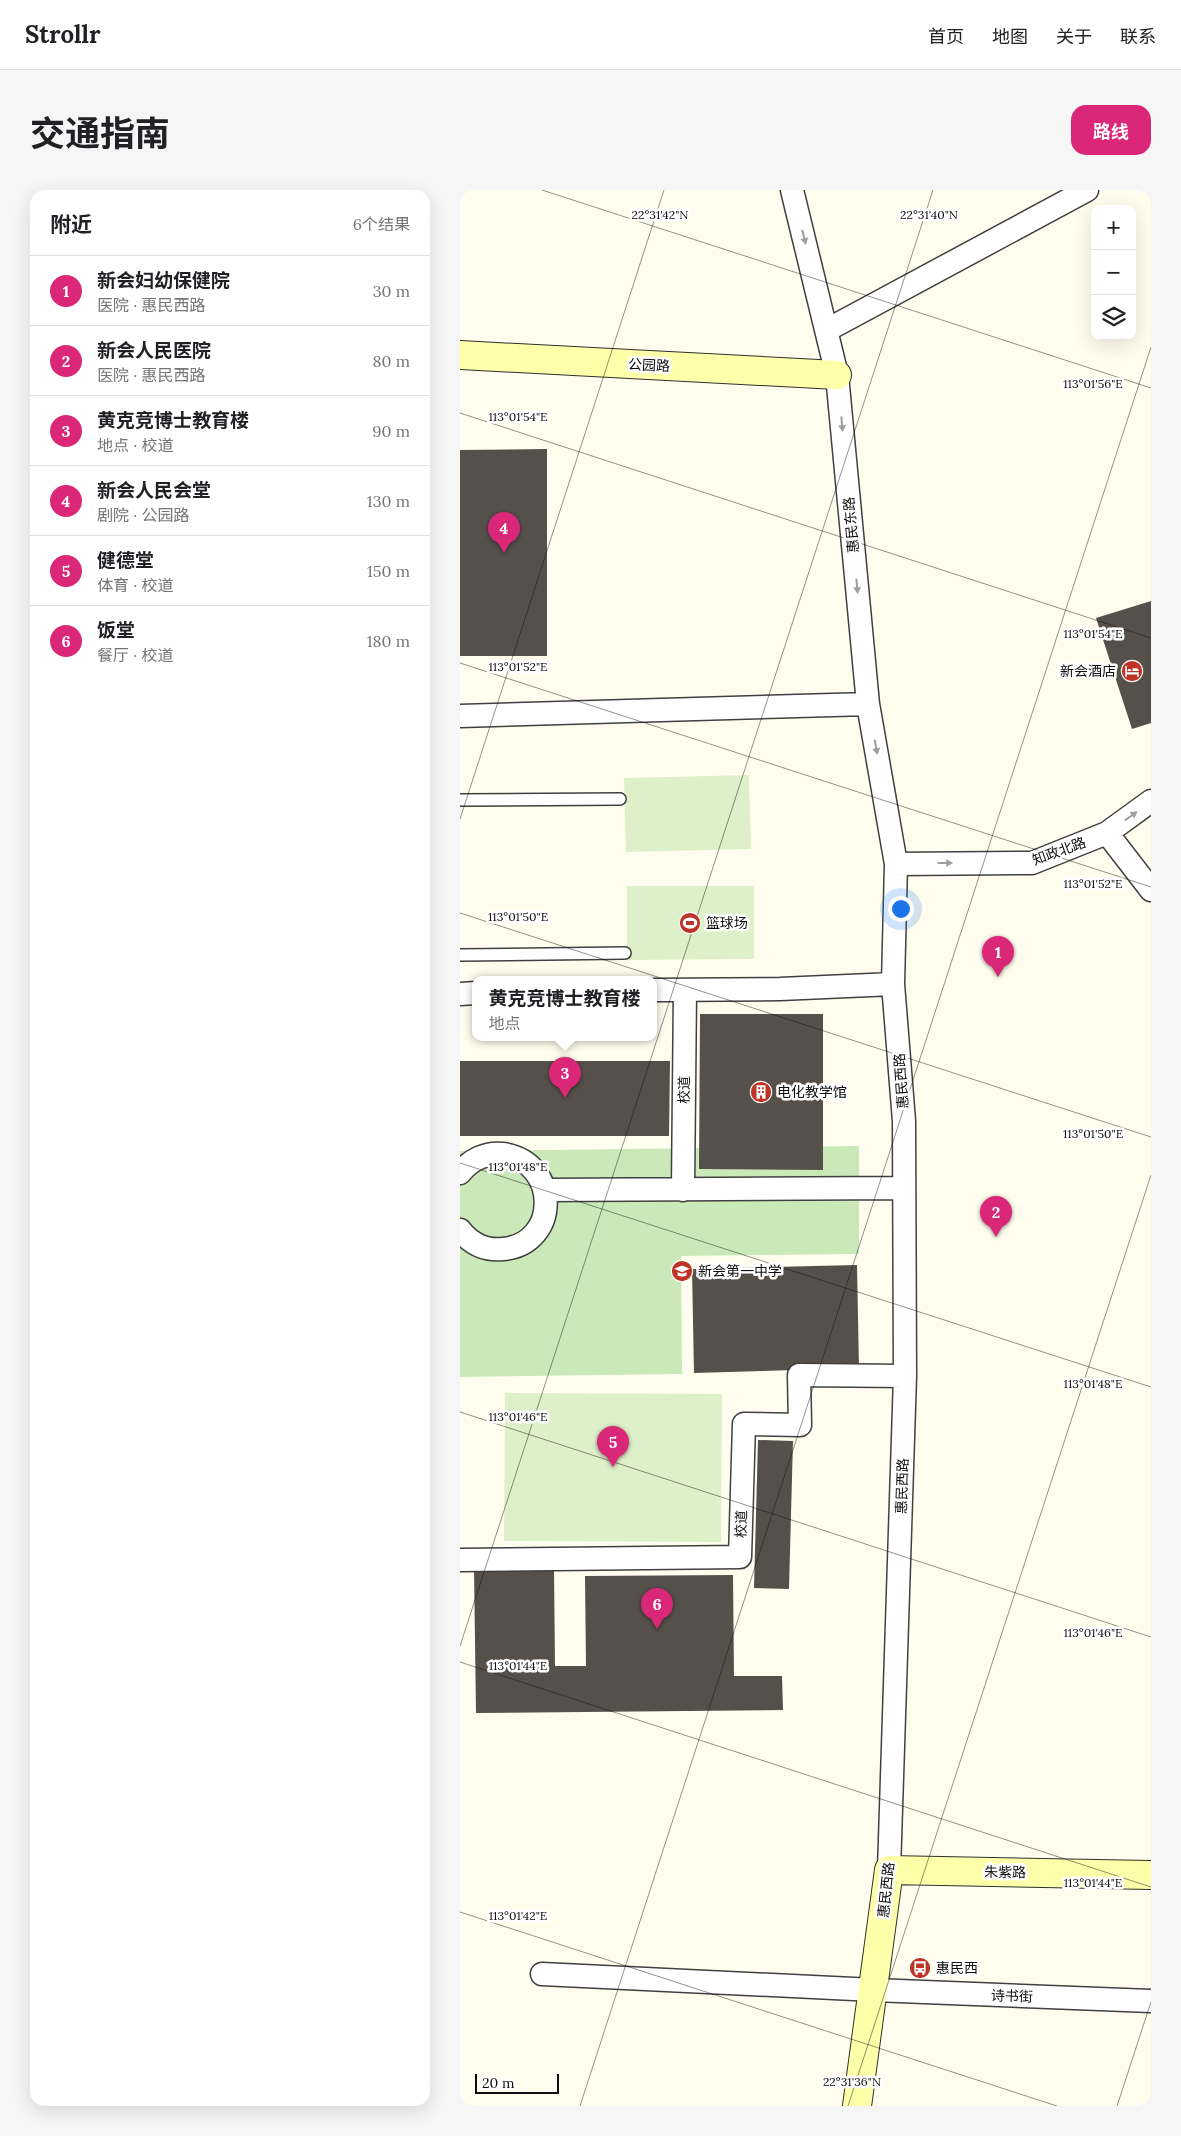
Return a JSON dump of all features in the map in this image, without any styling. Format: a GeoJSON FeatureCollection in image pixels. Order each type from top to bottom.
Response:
{"type":"FeatureCollection","features":[{"type":"Feature","properties":{"kind":"street","name":"惠民东路"},"geometry":{"type":"LineString","coordinates":[[792,190],[837,376],[868,704],[896,864]]}},
{"type":"Feature","properties":{"kind":"street"},"geometry":{"type":"LineString","coordinates":[[827,330],[1087,190]]}},
{"type":"Feature","properties":{"kind":"street","name":"公园路"},"geometry":{"type":"LineString","coordinates":[[460,355],[837,376]]}},
{"type":"Feature","properties":{"kind":"street"},"geometry":{"type":"LineString","coordinates":[[460,716],[868,704]]}},
{"type":"Feature","properties":{"kind":"street","name":"知政北路"},"geometry":{"type":"LineString","coordinates":[[896,864],[1032,863],[1107,833],[1151,801]]}},
{"type":"Feature","properties":{"kind":"street"},"geometry":{"type":"LineString","coordinates":[[1107,833],[1151,890]]}},
{"type":"Feature","properties":{"kind":"street","name":"惠民西路"},"geometry":{"type":"LineString","coordinates":[[857,2106],[889,1870],[905,1376],[904,1121],[894,984],[896,864]]}},
{"type":"Feature","properties":{"kind":"street"},"geometry":{"type":"LineString","coordinates":[[657,990],[894,984]]}},
{"type":"Feature","properties":{"kind":"street","name":"校道"},"geometry":{"type":"LineString","coordinates":[[683,1190],[685,990]]}},
{"type":"Feature","properties":{"kind":"street"},"geometry":{"type":"LineString","coordinates":[[460,1173],[465,1166],[480,1157],[496,1153],[512,1155],[528,1163],[539,1175],[545,1190],[546,1206],[543,1220],[535,1233],[524,1243],[510,1249],[495,1250],[480,1247],[467,1239],[460,1230]]}},
{"type":"Feature","properties":{"kind":"street"},"geometry":{"type":"LineString","coordinates":[[545,1190],[903,1188]]}},
{"type":"Feature","properties":{"kind":"street","name":"校道"},"geometry":{"type":"LineString","coordinates":[[460,1560],[740,1558],[744,1424],[800,1425],[799,1375],[905,1376]]}},
{"type":"Feature","properties":{"kind":"street","name":"朱紫路"},"geometry":{"type":"LineString","coordinates":[[889,1870],[1151,1875]]}},
{"type":"Feature","properties":{"kind":"street","name":"诗书街"},"geometry":{"type":"LineString","coordinates":[[542,1974],[1151,2001]]}},
{"type":"Feature","properties":{"kind":"lane"},"geometry":{"type":"LineString","coordinates":[[460,800],[620,799]]}},
{"type":"Feature","properties":{"kind":"lane"},"geometry":{"type":"LineString","coordinates":[[460,955],[625,953]]}},
{"type":"Feature","properties":{"kind":"green space"},"geometry":{"type":"Polygon","coordinates":[[[749,775],[751,849],[626,852],[624,778],[749,775]]]}},
{"type":"Feature","properties":{"kind":"green space","name":"篮球场"},"geometry":{"type":"Polygon","coordinates":[[[627,886],[754,886],[754,959],[627,960],[627,886]]]}},
{"type":"Feature","properties":{"kind":"green space"},"geometry":{"type":"Polygon","coordinates":[[[859,1146],[859,1254],[681,1256],[682,1374],[460,1377],[460,1151],[859,1146]]]}},
{"type":"Feature","properties":{"kind":"green space"},"geometry":{"type":"Polygon","coordinates":[[[505,1393],[722,1394],[721,1542],[504,1541],[505,1393]]]}},
{"type":"Feature","properties":{"kind":"building"},"geometry":{"type":"Polygon","coordinates":[[[547,449],[547,656],[460,656],[460,450],[547,449]]]}},
{"type":"Feature","properties":{"kind":"building","name":"新会酒店"},"geometry":{"type":"Polygon","coordinates":[[[1151,601],[1151,723],[1132,729],[1096,618],[1151,601]]]}},
{"type":"Feature","properties":{"kind":"building","name":"电化教学馆"},"geometry":{"type":"Polygon","coordinates":[[[700,1014],[823,1014],[823,1170],[699,1169],[700,1014]]]}},
{"type":"Feature","properties":{"kind":"building"},"geometry":{"type":"Polygon","coordinates":[[[460,1061],[670,1061],[669,1136],[460,1136],[460,1061]]]}},
{"type":"Feature","properties":{"kind":"building"},"geometry":{"type":"Polygon","coordinates":[[[857,1265],[859,1368],[694,1373],[692,1269],[857,1265]]]}},
{"type":"Feature","properties":{"kind":"building"},"geometry":{"type":"Polygon","coordinates":[[[758,1440],[793,1441],[789,1589],[754,1588],[758,1440]]]}},
{"type":"Feature","properties":{"kind":"building"},"geometry":{"type":"Polygon","coordinates":[[[554,1568],[555,1666],[586,1666],[585,1576],[733,1575],[734,1676],[782,1676],[783,1710],[476,1713],[474,1569],[554,1568]]]}},
{"type":"Feature","properties":{"kind":"place","name":"新会人民会堂"},"geometry":{"type":"Point","coordinates":[504,553]}},
{"type":"Feature","properties":{"kind":"place","name":"新会酒店"},"geometry":{"type":"Point","coordinates":[1132,671]}},
{"type":"Feature","properties":{"kind":"place","name":"篮球场"},"geometry":{"type":"Point","coordinates":[690,923]}},
{"type":"Feature","properties":{"kind":"place","name":"新会妇幼保健院"},"geometry":{"type":"Point","coordinates":[998,977]}},
{"type":"Feature","properties":{"kind":"place","name":"电化教学馆"},"geometry":{"type":"Point","coordinates":[761,1092]}},
{"type":"Feature","properties":{"kind":"place","name":"黄克竞博士教育楼"},"geometry":{"type":"Point","coordinates":[565,1098]}},
{"type":"Feature","properties":{"kind":"place","name":"新会人民医院"},"geometry":{"type":"Point","coordinates":[996,1237]}},
{"type":"Feature","properties":{"kind":"place","name":"新会第一中学"},"geometry":{"type":"Point","coordinates":[682,1271]}},
{"type":"Feature","properties":{"kind":"place","name":"健德堂"},"geometry":{"type":"Point","coordinates":[613,1467]}},
{"type":"Feature","properties":{"kind":"place","name":"饭堂"},"geometry":{"type":"Point","coordinates":[657,1629]}},
{"type":"Feature","properties":{"kind":"place","name":"惠民西"},"geometry":{"type":"Point","coordinates":[920,1968]}}]}
